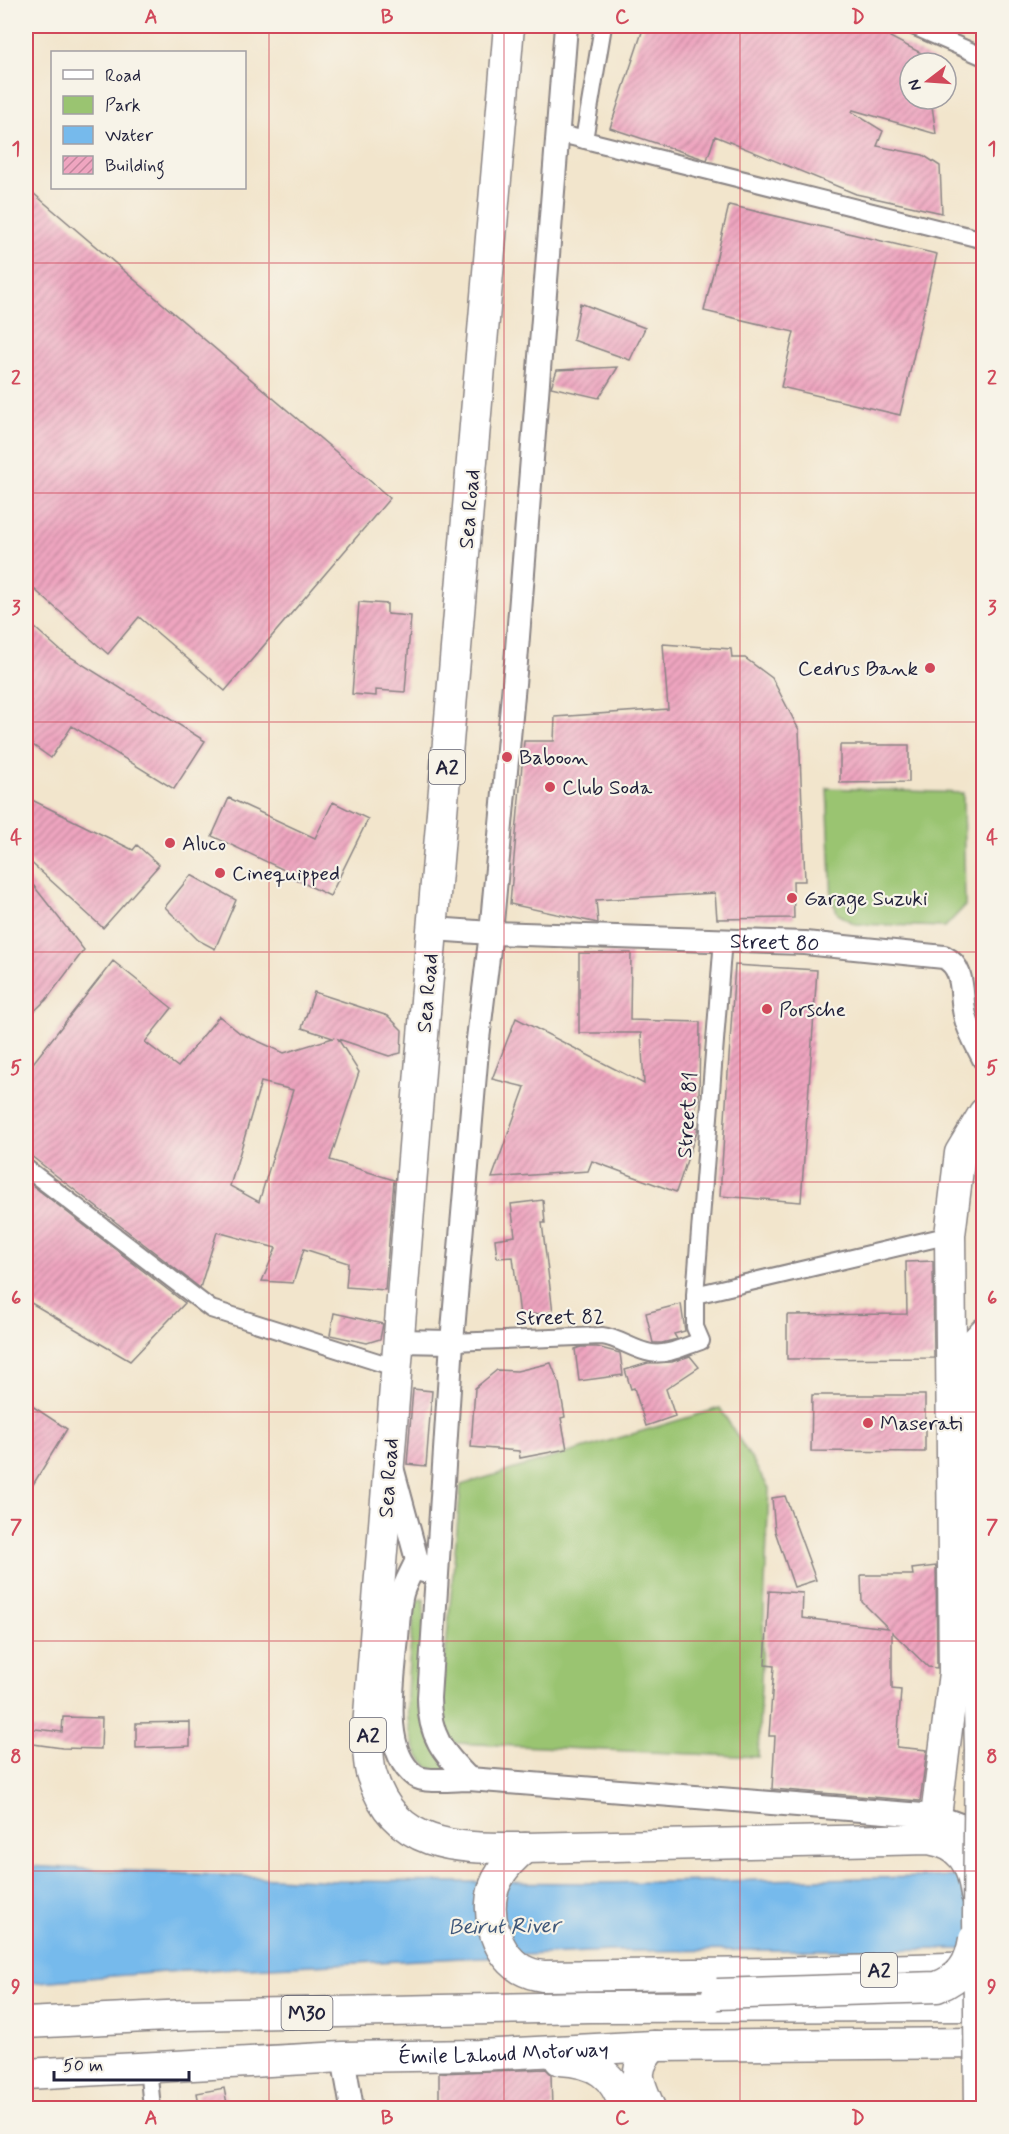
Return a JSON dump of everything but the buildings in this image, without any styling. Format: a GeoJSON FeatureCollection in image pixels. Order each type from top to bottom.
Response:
{"type":"FeatureCollection","features":[{"type":"Feature","properties":{"kind":"highway","name":"Sea Road"},"geometry":{"type":"LineString","coordinates":[[509,26],[397,1355],[367,1740],[371,1776],[386,1806],[406,1828],[433,1842],[469,1848],[928,1839],[943,1842],[957,1850],[967,1861],[976,1892],[978,1915]]}},
{"type":"Feature","properties":{"kind":"highway"},"geometry":{"type":"LineString","coordinates":[[938,1816],[954,1673],[950,1235],[960,1153],[984,1113]]}},
{"type":"Feature","properties":{"kind":"highway"},"geometry":{"type":"LineString","coordinates":[[980,2109],[978,1915],[980,1750],[974,1344],[984,1334]]}},
{"type":"Feature","properties":{"kind":"highway"},"geometry":{"type":"LineString","coordinates":[[469,1848],[483,1857],[492,1868],[496,1882]]}},
{"type":"Feature","properties":{"kind":"highway","name":"A2"},"geometry":{"type":"LineString","coordinates":[[525,1848],[511,1859],[496,1882],[492,1914],[493,1926],[501,1947],[514,1964],[532,1974],[543,1976],[775,1973],[984,1967]]}},
{"type":"Feature","properties":{"kind":"highway"},"geometry":{"type":"LineString","coordinates":[[589,2007],[624,1998],[678,1994],[937,1987],[952,1982],[965,1967],[972,1950],[978,1915]]}},
{"type":"Feature","properties":{"kind":"highway","name":"Émile Lahoud Motorway"},"geometry":{"type":"LineString","coordinates":[[26,2023],[186,2015],[589,2007],[984,2006]]}},
{"type":"Feature","properties":{"kind":"highway","name":"Émile Lahoud Motorway"},"geometry":{"type":"LineString","coordinates":[[26,2074],[343,2058],[479,2055],[654,2046],[984,2043]]}},
{"type":"Feature","properties":{"kind":"highway"},"geometry":{"type":"LineString","coordinates":[[650,2109],[642,2091],[638,2073],[642,2058],[654,2046]]}},
{"type":"Feature","properties":{"kind":"highway"},"geometry":{"type":"LineString","coordinates":[[479,2055],[575,2061],[589,2064],[613,2081],[625,2109]]}},
{"type":"Feature","properties":{"kind":"street"},"geometry":{"type":"LineString","coordinates":[[469,1779],[443,1751],[435,1738],[431,1724],[429,1698],[452,1342],[478,1039],[491,933],[516,662],[566,26]]}},
{"type":"Feature","properties":{"kind":"street"},"geometry":{"type":"LineString","coordinates":[[584,140],[603,26]]}},
{"type":"Feature","properties":{"kind":"street"},"geometry":{"type":"LineString","coordinates":[[913,26],[984,57]]}},
{"type":"Feature","properties":{"kind":"street"},"geometry":{"type":"LineString","coordinates":[[557,134],[984,240]]}},
{"type":"Feature","properties":{"kind":"street","name":"Street 80"},"geometry":{"type":"LineString","coordinates":[[433,929],[827,944],[944,957],[951,960],[957,969],[964,1014],[984,1059]]}},
{"type":"Feature","properties":{"kind":"street","name":"Street 81"},"geometry":{"type":"LineString","coordinates":[[701,1341],[695,1327],[695,1295],[723,939]]}},
{"type":"Feature","properties":{"kind":"street"},"geometry":{"type":"LineString","coordinates":[[26,1168],[211,1309],[285,1331],[397,1355],[452,1342]]}},
{"type":"Feature","properties":{"kind":"street"},"geometry":{"type":"LineString","coordinates":[[695,1295],[950,1235]]}},
{"type":"Feature","properties":{"kind":"street","name":"Street 82"},"geometry":{"type":"LineString","coordinates":[[452,1342],[602,1336],[611,1337],[649,1353],[662,1354],[701,1341]]}},
{"type":"Feature","properties":{"kind":"street"},"geometry":{"type":"LineString","coordinates":[[389,1458],[417,1560],[437,1596]]}},
{"type":"Feature","properties":{"kind":"street"},"geometry":{"type":"LineString","coordinates":[[417,1560],[401,1597],[391,1709],[394,1736],[406,1766],[416,1777],[469,1779],[938,1816],[960,1825],[984,1826]]}},
{"type":"Feature","properties":{"kind":"street"},"geometry":{"type":"LineString","coordinates":[[938,1816],[960,1808],[984,1808]]}},
{"type":"Feature","properties":{"kind":"street"},"geometry":{"type":"LineString","coordinates":[[343,2058],[352,2109]]}},
{"type":"Feature","properties":{"kind":"street"},"geometry":{"type":"LineString","coordinates":[[148,2067],[152,2109]]}},
{"type":"Feature","properties":{"kind":"green space"},"geometry":{"type":"Polygon","coordinates":[[[827,788],[963,793],[965,906],[945,927],[855,924],[838,914],[832,900],[827,788]]]}},
{"type":"Feature","properties":{"kind":"green space"},"geometry":{"type":"Polygon","coordinates":[[[720,1408],[769,1488],[758,1757],[455,1743],[439,1726],[461,1485],[720,1408]]]}},
{"type":"Feature","properties":{"kind":"green space"},"geometry":{"type":"Polygon","coordinates":[[[424,1599],[422,1694],[460,1774],[433,1770],[420,1758],[412,1740],[408,1719],[408,1669],[415,1606],[418,1600],[424,1599]]]}},
{"type":"Feature","properties":{"kind":"water","name":"Beirut River"},"geometry":{"type":"Polygon","coordinates":[[[26,1866],[338,1881],[602,1883],[983,1876],[983,1949],[610,1951],[164,1972],[26,1983],[26,1866]]]}},
{"type":"Feature","properties":{"kind":"place","name":"Cedrus Bank"},"geometry":{"type":"Point","coordinates":[930,668]}},
{"type":"Feature","properties":{"kind":"place","name":"Baboon"},"geometry":{"type":"Point","coordinates":[507,757]}},
{"type":"Feature","properties":{"kind":"place","name":"Club Soda"},"geometry":{"type":"Point","coordinates":[550,787]}},
{"type":"Feature","properties":{"kind":"place","name":"Aluco"},"geometry":{"type":"Point","coordinates":[170,843]}},
{"type":"Feature","properties":{"kind":"place","name":"Cinequipped"},"geometry":{"type":"Point","coordinates":[220,873]}},
{"type":"Feature","properties":{"kind":"place","name":"Garage Suzuki"},"geometry":{"type":"Point","coordinates":[792,898]}},
{"type":"Feature","properties":{"kind":"place","name":"Porsche"},"geometry":{"type":"Point","coordinates":[767,1009]}},
{"type":"Feature","properties":{"kind":"place","name":"Maserati"},"geometry":{"type":"Point","coordinates":[868,1423]}}]}
